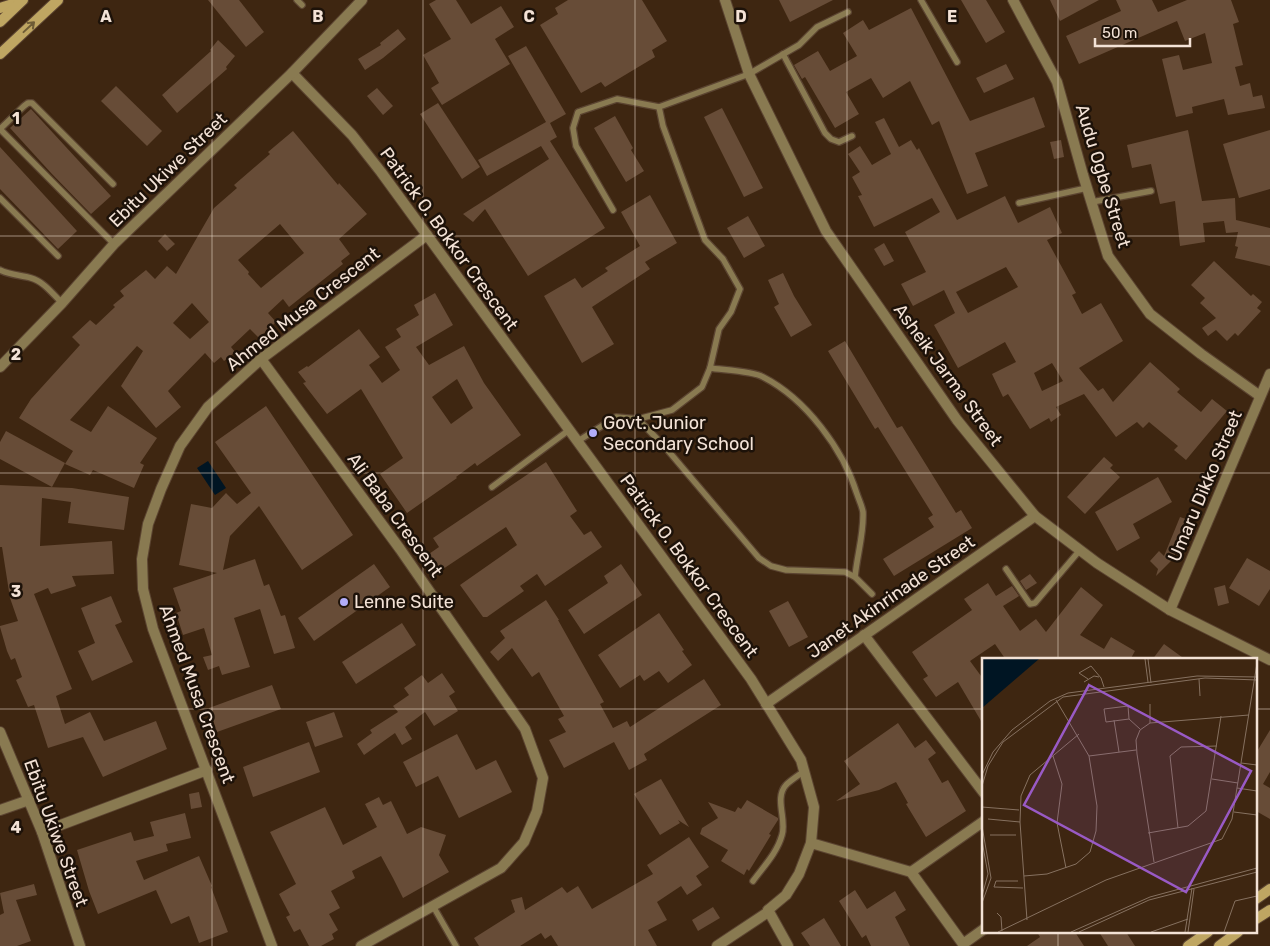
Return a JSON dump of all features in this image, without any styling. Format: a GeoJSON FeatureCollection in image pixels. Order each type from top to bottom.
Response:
{"type":"FeatureCollection","features":[{"type":"Feature","properties":{"kind":"main road"},"geometry":{"type":"LineString","coordinates":[[0,8],[22,0]]}},
{"type":"Feature","properties":{"kind":"main road"},"geometry":{"type":"LineString","coordinates":[[0,22],[22,0]]}},
{"type":"Feature","properties":{"kind":"main road"},"geometry":{"type":"LineString","coordinates":[[0,54],[58,0]]}},
{"type":"Feature","properties":{"kind":"main road"},"geometry":{"type":"LineString","coordinates":[[1258,898],[1270,889]]}},
{"type":"Feature","properties":{"kind":"main road"},"geometry":{"type":"LineString","coordinates":[[1258,918],[1270,910]]}},
{"type":"Feature","properties":{"kind":"main road"},"geometry":{"type":"LineString","coordinates":[[1188,946],[1205,934]]}},
{"type":"Feature","properties":{"kind":"main road"},"geometry":{"type":"LineString","coordinates":[[1218,946],[1235,934]]}},
{"type":"Feature","properties":{"kind":"street","name":"Ebitu Ukiwe Street"},"geometry":{"type":"LineString","coordinates":[[0,367],[62,303],[114,244],[292,74],[362,0]]}},
{"type":"Feature","properties":{"kind":"street","name":"Asheik Jarma Street"},"geometry":{"type":"LineString","coordinates":[[725,0],[749,74],[826,231],[957,420],[1035,516],[1097,563],[1170,610],[1270,660]]}},
{"type":"Feature","properties":{"kind":"street","name":"Audu Ogbe Street"},"geometry":{"type":"LineString","coordinates":[[1013,0],[1057,82],[1108,256],[1150,314],[1201,354],[1260,396]]}},
{"type":"Feature","properties":{"kind":"street","name":"Patrick O. Bokkor Crescent"},"geometry":{"type":"LineString","coordinates":[[292,74],[352,135],[427,235],[751,679],[802,760],[814,807],[811,843],[798,874],[786,895],[768,912],[717,946]]}},
{"type":"Feature","properties":{"kind":"street","name":"Ahmed Musa Crescent"},"geometry":{"type":"LineString","coordinates":[[272,946],[153,629],[143,589],[142,559],[148,524],[180,446],[208,407],[261,360],[427,235]]}},
{"type":"Feature","properties":{"kind":"street","name":"Ali Baba Crescent"},"geometry":{"type":"LineString","coordinates":[[261,360],[400,549],[525,729],[543,778],[537,811],[524,842],[501,868],[361,946]]}},
{"type":"Feature","properties":{"kind":"street","name":"Umaru Dikko Street"},"geometry":{"type":"LineString","coordinates":[[1170,610],[1270,374]]}},
{"type":"Feature","properties":{"kind":"street","name":"Janet Akinrinade Street"},"geometry":{"type":"LineString","coordinates":[[766,704],[1035,516]]}},
{"type":"Feature","properties":{"kind":"street"},"geometry":{"type":"LineString","coordinates":[[864,635],[982,790]]}},
{"type":"Feature","properties":{"kind":"street","name":"Ebitu Ukiwe Street"},"geometry":{"type":"LineString","coordinates":[[0,732],[42,832],[80,946]]}},
{"type":"Feature","properties":{"kind":"street"},"geometry":{"type":"LineString","coordinates":[[42,832],[207,770]]}},
{"type":"Feature","properties":{"kind":"street"},"geometry":{"type":"LineString","coordinates":[[0,810],[29,800]]}},
{"type":"Feature","properties":{"kind":"street"},"geometry":{"type":"LineString","coordinates":[[911,872],[982,822]]}},
{"type":"Feature","properties":{"kind":"street"},"geometry":{"type":"LineString","coordinates":[[811,843],[911,872],[963,944],[982,930]]}},
{"type":"Feature","properties":{"kind":"street"},"geometry":{"type":"LineString","coordinates":[[768,910],[788,946]]}},
{"type":"Feature","properties":{"kind":"lane"},"geometry":{"type":"LineString","coordinates":[[297,0],[302,5]]}},
{"type":"Feature","properties":{"kind":"lane"},"geometry":{"type":"LineString","coordinates":[[921,0],[957,62]]}},
{"type":"Feature","properties":{"kind":"lane"},"geometry":{"type":"LineString","coordinates":[[613,210],[576,146],[573,128],[578,112],[617,99],[659,107],[749,74],[804,41],[817,26],[848,12]]}},
{"type":"Feature","properties":{"kind":"lane"},"geometry":{"type":"LineString","coordinates":[[784,54],[808,102],[828,136],[839,142],[852,136]]}},
{"type":"Feature","properties":{"kind":"lane"},"geometry":{"type":"LineString","coordinates":[[113,184],[32,103],[24,106],[0,129],[114,244]]}},
{"type":"Feature","properties":{"kind":"lane"},"geometry":{"type":"LineString","coordinates":[[578,441],[616,418],[638,419],[672,410],[702,387],[710,368],[719,329],[731,312],[740,289],[723,259],[705,240],[663,126],[659,107]]}},
{"type":"Feature","properties":{"kind":"lane"},"geometry":{"type":"LineString","coordinates":[[1019,203],[1087,188]]}},
{"type":"Feature","properties":{"kind":"lane"},"geometry":{"type":"LineString","coordinates":[[1092,202],[1151,191]]}},
{"type":"Feature","properties":{"kind":"lane"},"geometry":{"type":"LineString","coordinates":[[0,198],[58,256]]}},
{"type":"Feature","properties":{"kind":"lane"},"geometry":{"type":"LineString","coordinates":[[0,270],[32,278],[40,282],[62,303]]}},
{"type":"Feature","properties":{"kind":"lane"},"geometry":{"type":"LineString","coordinates":[[710,368],[761,376],[789,393],[810,414],[838,452],[852,478],[863,510],[862,533],[854,577]]}},
{"type":"Feature","properties":{"kind":"lane"},"geometry":{"type":"LineString","coordinates":[[638,419],[665,447],[759,558],[771,566],[786,570],[845,572],[854,577],[872,594]]}},
{"type":"Feature","properties":{"kind":"lane"},"geometry":{"type":"LineString","coordinates":[[492,487],[569,430]]}},
{"type":"Feature","properties":{"kind":"lane"},"geometry":{"type":"LineString","coordinates":[[1006,569],[1030,604],[1035,604],[1080,550]]}},
{"type":"Feature","properties":{"kind":"lane"},"geometry":{"type":"LineString","coordinates":[[753,881],[776,851],[783,833],[783,812],[780,795],[785,786],[804,771]]}},
{"type":"Feature","properties":{"kind":"lane"},"geometry":{"type":"LineString","coordinates":[[433,906],[456,946]]}},
{"type":"Feature","properties":{"kind":"water"},"geometry":{"type":"Polygon","coordinates":[[[208,461],[226,488],[215,495],[197,468],[208,461]]]}},
{"type":"Feature","properties":{"kind":"building"},"geometry":{"type":"Polygon","coordinates":[[[208,0],[239,0],[264,32],[246,47],[208,0]]]}},
{"type":"Feature","properties":{"kind":"building"},"geometry":{"type":"Polygon","coordinates":[[[436,0],[456,0],[471,24],[501,6],[514,27],[495,39],[510,64],[442,105],[431,88],[439,83],[423,55],[451,39],[429,4],[436,0]]]}},
{"type":"Feature","properties":{"kind":"building"},"geometry":{"type":"Polygon","coordinates":[[[568,0],[642,0],[667,41],[652,50],[655,57],[605,87],[601,82],[581,93],[540,25],[558,14],[555,8],[568,0]]]}},
{"type":"Feature","properties":{"kind":"building"},"geometry":{"type":"Polygon","coordinates":[[[779,0],[833,0],[790,22],[779,0]]]}},
{"type":"Feature","properties":{"kind":"building"},"geometry":{"type":"Polygon","coordinates":[[[961,0],[986,0],[1005,32],[986,43],[961,0]]]}},
{"type":"Feature","properties":{"kind":"building"},"geometry":{"type":"Polygon","coordinates":[[[1050,0],[1099,0],[1060,21],[1050,0]]]}},
{"type":"Feature","properties":{"kind":"building"},"geometry":{"type":"Polygon","coordinates":[[[1116,0],[1152,0],[1158,12],[1187,0],[1231,0],[1239,22],[1233,24],[1243,65],[1235,67],[1240,86],[1250,83],[1253,97],[1262,95],[1265,108],[1228,115],[1224,99],[1192,107],[1193,113],[1176,117],[1162,59],[1179,55],[1183,70],[1212,63],[1205,33],[1185,41],[1177,21],[1079,64],[1066,36],[1121,11],[1116,0]]]}},
{"type":"Feature","properties":{"kind":"building"},"geometry":{"type":"Polygon","coordinates":[[[911,8],[970,121],[1034,97],[1045,127],[975,153],[988,186],[967,194],[939,121],[932,125],[910,81],[883,98],[871,78],[846,92],[859,114],[835,128],[805,77],[802,79],[794,65],[818,51],[830,71],[857,56],[843,33],[863,20],[869,30],[911,8]]]}},
{"type":"Feature","properties":{"kind":"building"},"geometry":{"type":"Polygon","coordinates":[[[398,29],[406,39],[365,70],[358,59],[381,45],[380,43],[398,29]]]}},
{"type":"Feature","properties":{"kind":"building"},"geometry":{"type":"Polygon","coordinates":[[[218,40],[235,56],[226,67],[227,69],[177,113],[162,95],[211,51],[218,40]]]}},
{"type":"Feature","properties":{"kind":"building"},"geometry":{"type":"Polygon","coordinates":[[[526,46],[566,114],[550,123],[557,137],[550,141],[605,228],[528,276],[485,209],[473,222],[463,214],[549,159],[541,146],[487,176],[478,160],[546,122],[508,56],[526,46]]]}},
{"type":"Feature","properties":{"kind":"building"},"geometry":{"type":"Polygon","coordinates":[[[1006,64],[1014,79],[984,93],[976,78],[1006,64]]]}},
{"type":"Feature","properties":{"kind":"building"},"geometry":{"type":"Polygon","coordinates":[[[116,86],[162,131],[147,146],[101,101],[116,86]]]}},
{"type":"Feature","properties":{"kind":"building"},"geometry":{"type":"Polygon","coordinates":[[[377,88],[393,106],[383,115],[367,96],[377,88]]]}},
{"type":"Feature","properties":{"kind":"building"},"geometry":{"type":"Polygon","coordinates":[[[438,103],[480,167],[462,179],[420,114],[438,103]]]}},
{"type":"Feature","properties":{"kind":"building"},"geometry":{"type":"Polygon","coordinates":[[[722,108],[763,188],[744,197],[704,117],[722,108]]]}},
{"type":"Feature","properties":{"kind":"building"},"geometry":{"type":"Polygon","coordinates":[[[31,109],[111,196],[91,214],[10,128],[31,109]]]}},
{"type":"Feature","properties":{"kind":"building"},"geometry":{"type":"Polygon","coordinates":[[[615,116],[633,148],[631,150],[644,171],[626,182],[594,128],[615,116]]]}},
{"type":"Feature","properties":{"kind":"building"},"geometry":{"type":"Polygon","coordinates":[[[884,118],[899,147],[911,140],[917,150],[919,148],[957,220],[1005,196],[1018,223],[1050,207],[1062,233],[1047,240],[1076,293],[1072,295],[1082,314],[1101,303],[1123,341],[1079,368],[1098,391],[1103,388],[1113,402],[1150,362],[1180,389],[1177,392],[1201,412],[1212,399],[1227,411],[1186,460],[1174,450],[1178,446],[1149,422],[1143,428],[1137,422],[1116,437],[1084,394],[1056,407],[1061,415],[1051,422],[1049,418],[1030,429],[1008,394],[1003,397],[992,374],[1016,362],[1005,342],[958,368],[934,325],[955,313],[944,290],[913,306],[901,284],[926,272],[905,232],[940,212],[932,198],[874,227],[858,196],[862,195],[852,177],[860,172],[848,154],[860,146],[872,165],[891,154],[875,122],[884,118]],[[1006,267],[956,292],[968,313],[1018,287],[1006,267]],[[1052,363],[1034,373],[1042,391],[1063,381],[1052,363]]]}},
{"type":"Feature","properties":{"kind":"building"},"geometry":{"type":"Polygon","coordinates":[[[1188,130],[1202,201],[1235,198],[1236,220],[1270,228],[1270,266],[1235,258],[1238,247],[1235,246],[1238,232],[1226,233],[1224,221],[1203,223],[1205,242],[1180,246],[1175,201],[1160,204],[1151,164],[1132,168],[1127,145],[1188,130]]]}},
{"type":"Feature","properties":{"kind":"building"},"geometry":{"type":"Polygon","coordinates":[[[1270,130],[1270,189],[1239,198],[1223,144],[1270,130]]]}},
{"type":"Feature","properties":{"kind":"building"},"geometry":{"type":"Polygon","coordinates":[[[293,131],[338,185],[339,183],[367,214],[339,239],[350,254],[341,261],[343,264],[289,307],[283,299],[268,313],[276,322],[259,338],[250,329],[231,347],[235,352],[224,361],[221,357],[214,363],[205,353],[168,391],[181,407],[156,428],[121,386],[143,351],[137,346],[70,420],[91,432],[108,406],[157,438],[140,463],[144,465],[134,488],[93,470],[90,475],[65,464],[73,451],[19,418],[31,399],[80,345],[72,337],[90,320],[96,325],[115,307],[113,305],[124,296],[120,291],[146,270],[155,279],[167,266],[176,274],[214,208],[237,188],[234,185],[270,154],[268,152],[293,131]],[[280,224],[238,260],[261,288],[304,253],[280,224]],[[192,303],[173,323],[190,339],[209,322],[192,303]]]}},
{"type":"Feature","properties":{"kind":"building"},"geometry":{"type":"Polygon","coordinates":[[[1061,140],[1064,157],[1054,159],[1050,142],[1061,140]]]}},
{"type":"Feature","properties":{"kind":"building"},"geometry":{"type":"Polygon","coordinates":[[[0,147],[77,231],[58,249],[0,189],[0,147]]]}},
{"type":"Feature","properties":{"kind":"building"},"geometry":{"type":"Polygon","coordinates":[[[650,195],[677,243],[645,262],[650,269],[592,307],[614,344],[582,363],[544,296],[575,278],[582,288],[608,271],[605,268],[640,246],[621,212],[650,195]]]}},
{"type":"Feature","properties":{"kind":"building"},"geometry":{"type":"Polygon","coordinates":[[[748,216],[765,246],[744,258],[727,228],[748,216]]]}},
{"type":"Feature","properties":{"kind":"building"},"geometry":{"type":"Polygon","coordinates":[[[165,234],[175,244],[167,251],[158,241],[165,234]]]}},
{"type":"Feature","properties":{"kind":"building"},"geometry":{"type":"Polygon","coordinates":[[[884,243],[894,261],[884,266],[874,249],[884,243]]]}},
{"type":"Feature","properties":{"kind":"building"},"geometry":{"type":"Polygon","coordinates":[[[1214,261],[1251,296],[1253,294],[1262,302],[1257,308],[1261,311],[1238,336],[1235,333],[1227,341],[1216,330],[1208,336],[1202,328],[1216,318],[1200,303],[1205,298],[1191,285],[1214,261]]]}},
{"type":"Feature","properties":{"kind":"building"},"geometry":{"type":"Polygon","coordinates":[[[783,273],[794,296],[812,325],[791,337],[774,307],[779,304],[768,280],[783,273]]]}},
{"type":"Feature","properties":{"kind":"building"},"geometry":{"type":"Polygon","coordinates":[[[435,293],[453,325],[416,347],[429,365],[464,346],[484,383],[521,435],[477,466],[475,463],[407,513],[380,474],[403,458],[361,389],[327,414],[303,383],[306,382],[298,372],[308,367],[359,329],[380,357],[369,365],[382,383],[400,370],[385,347],[401,337],[396,329],[419,315],[414,305],[435,293]],[[457,379],[432,397],[451,424],[473,408],[457,379]]]}},
{"type":"Feature","properties":{"kind":"building"},"geometry":{"type":"Polygon","coordinates":[[[845,341],[897,428],[902,426],[956,513],[961,510],[972,528],[894,576],[883,559],[934,527],[928,518],[933,515],[878,427],[875,429],[828,351],[845,341]]]}},
{"type":"Feature","properties":{"kind":"building"},"geometry":{"type":"Polygon","coordinates":[[[266,406],[353,535],[302,570],[259,506],[230,536],[223,570],[255,559],[264,586],[269,584],[281,616],[285,615],[295,648],[274,654],[260,609],[234,618],[250,667],[222,675],[219,666],[208,670],[203,657],[212,655],[204,628],[183,635],[176,613],[181,611],[173,588],[217,573],[179,565],[191,504],[212,508],[226,493],[237,504],[251,493],[215,442],[266,406]]]}},
{"type":"Feature","properties":{"kind":"building"},"geometry":{"type":"Polygon","coordinates":[[[6,431],[65,463],[52,487],[0,459],[0,442],[6,431]]]}},
{"type":"Feature","properties":{"kind":"building"},"geometry":{"type":"Polygon","coordinates":[[[1104,457],[1113,465],[1110,468],[1120,477],[1085,514],[1067,497],[1104,457]]]}},
{"type":"Feature","properties":{"kind":"building"},"geometry":{"type":"Polygon","coordinates":[[[546,462],[577,511],[570,516],[584,535],[591,531],[602,547],[545,586],[537,574],[520,586],[524,591],[487,617],[483,617],[460,585],[517,545],[506,527],[437,573],[426,556],[439,547],[433,538],[546,462]]]}},
{"type":"Feature","properties":{"kind":"building"},"geometry":{"type":"Polygon","coordinates":[[[1158,477],[1172,502],[1133,524],[1140,538],[1117,551],[1095,512],[1158,477]]]}},
{"type":"Feature","properties":{"kind":"building"},"geometry":{"type":"Polygon","coordinates":[[[0,485],[72,488],[129,497],[124,530],[68,523],[71,502],[42,498],[40,546],[112,541],[114,574],[72,576],[76,586],[51,594],[48,588],[34,594],[72,689],[56,696],[65,724],[90,712],[104,741],[156,721],[167,749],[103,777],[83,737],[48,748],[34,705],[28,707],[16,680],[22,677],[15,658],[11,660],[7,651],[0,627],[18,621],[10,598],[2,547],[0,547],[0,485]]]}},
{"type":"Feature","properties":{"kind":"building"},"geometry":{"type":"Polygon","coordinates":[[[1180,517],[1189,520],[1173,559],[1156,576],[1158,569],[1150,561],[1159,551],[1164,556],[1180,517]]]}},
{"type":"Feature","properties":{"kind":"building"},"geometry":{"type":"Polygon","coordinates":[[[1247,558],[1270,571],[1270,589],[1259,606],[1229,588],[1247,558]]]}},
{"type":"Feature","properties":{"kind":"building","name":"Lenne Suite"},"geometry":{"type":"Polygon","coordinates":[[[374,564],[390,587],[314,641],[298,618],[374,564]]]}},
{"type":"Feature","properties":{"kind":"building"},"geometry":{"type":"Polygon","coordinates":[[[621,564],[642,595],[584,634],[568,610],[608,583],[604,576],[621,564]]]}},
{"type":"Feature","properties":{"kind":"building"},"geometry":{"type":"Polygon","coordinates":[[[1030,574],[1037,583],[1026,590],[1020,581],[1030,574]]]}},
{"type":"Feature","properties":{"kind":"building"},"geometry":{"type":"Polygon","coordinates":[[[988,583],[996,596],[1012,586],[1019,596],[1003,606],[1020,631],[1036,619],[1046,632],[1081,587],[1103,605],[1080,635],[1104,649],[1111,637],[1135,651],[1131,658],[1005,658],[995,644],[970,661],[982,677],[982,723],[958,682],[936,697],[923,679],[928,676],[912,652],[972,610],[964,599],[988,583]]]}},
{"type":"Feature","properties":{"kind":"building"},"geometry":{"type":"Polygon","coordinates":[[[1225,585],[1229,603],[1218,606],[1214,588],[1225,585]]]}},
{"type":"Feature","properties":{"kind":"building"},"geometry":{"type":"Polygon","coordinates":[[[111,596],[122,622],[115,625],[133,662],[92,681],[78,651],[95,643],[81,608],[111,596]]]}},
{"type":"Feature","properties":{"kind":"building"},"geometry":{"type":"Polygon","coordinates":[[[546,600],[604,702],[600,704],[613,728],[627,721],[630,727],[704,679],[721,705],[644,754],[647,760],[629,770],[614,742],[564,768],[549,740],[566,732],[558,719],[564,716],[539,672],[532,677],[512,648],[498,661],[490,652],[505,638],[500,631],[546,600]]]}},
{"type":"Feature","properties":{"kind":"building"},"geometry":{"type":"Polygon","coordinates":[[[788,601],[808,637],[789,647],[769,611],[788,601]]]}},
{"type":"Feature","properties":{"kind":"building"},"geometry":{"type":"Polygon","coordinates":[[[659,613],[692,665],[668,683],[659,671],[644,681],[640,675],[620,688],[598,655],[659,613]]]}},
{"type":"Feature","properties":{"kind":"building"},"geometry":{"type":"Polygon","coordinates":[[[402,623],[416,645],[356,684],[342,662],[402,623]]]}},
{"type":"Feature","properties":{"kind":"building"},"geometry":{"type":"Polygon","coordinates":[[[1164,644],[1183,658],[1154,658],[1164,644]]]}},
{"type":"Feature","properties":{"kind":"building"},"geometry":{"type":"Polygon","coordinates":[[[442,673],[455,692],[449,696],[458,711],[434,726],[425,712],[405,727],[412,739],[402,745],[395,733],[364,755],[357,744],[372,733],[370,730],[398,712],[393,706],[409,695],[404,688],[422,675],[428,683],[442,673]]]}},
{"type":"Feature","properties":{"kind":"building"},"geometry":{"type":"Polygon","coordinates":[[[272,685],[281,709],[217,732],[209,708],[272,685]]]}},
{"type":"Feature","properties":{"kind":"building"},"geometry":{"type":"Polygon","coordinates":[[[334,712],[343,737],[315,747],[306,722],[334,712]]]}},
{"type":"Feature","properties":{"kind":"building"},"geometry":{"type":"Polygon","coordinates":[[[898,723],[915,748],[926,740],[936,753],[928,759],[942,783],[948,780],[966,811],[926,837],[906,804],[908,803],[896,782],[879,790],[836,801],[860,784],[844,761],[898,723]]]}},
{"type":"Feature","properties":{"kind":"building"},"geometry":{"type":"Polygon","coordinates":[[[1270,730],[1270,772],[1263,784],[1270,788],[1270,819],[1258,812],[1258,750],[1270,730]]]}},
{"type":"Feature","properties":{"kind":"building"},"geometry":{"type":"Polygon","coordinates":[[[457,734],[476,770],[496,760],[512,792],[459,818],[438,776],[416,787],[403,762],[457,734]]]}},
{"type":"Feature","properties":{"kind":"building"},"geometry":{"type":"Polygon","coordinates":[[[309,742],[320,772],[253,797],[243,767],[309,742]]]}},
{"type":"Feature","properties":{"kind":"building"},"geometry":{"type":"Polygon","coordinates":[[[661,779],[689,827],[678,820],[680,823],[660,835],[634,794],[661,779]]]}},
{"type":"Feature","properties":{"kind":"building"},"geometry":{"type":"Polygon","coordinates":[[[199,792],[202,807],[191,809],[189,794],[199,792]]]}},
{"type":"Feature","properties":{"kind":"building"},"geometry":{"type":"Polygon","coordinates":[[[379,797],[383,805],[391,801],[407,834],[421,827],[446,835],[439,855],[449,872],[403,898],[381,856],[352,871],[355,878],[331,891],[340,908],[329,914],[338,930],[332,934],[334,939],[321,946],[309,946],[300,929],[294,932],[286,917],[290,915],[279,894],[296,884],[270,832],[325,807],[343,845],[377,827],[365,804],[379,797]]]}},
{"type":"Feature","properties":{"kind":"building"},"geometry":{"type":"Polygon","coordinates":[[[747,800],[778,818],[778,820],[749,871],[747,869],[744,875],[721,861],[728,850],[700,834],[702,828],[718,818],[708,802],[735,812],[738,807],[741,809],[747,800]]]}},
{"type":"Feature","properties":{"kind":"building"},"geometry":{"type":"Polygon","coordinates":[[[185,813],[191,838],[166,844],[168,851],[136,861],[144,880],[199,856],[228,932],[199,943],[189,916],[171,924],[156,890],[98,914],[77,850],[131,832],[134,841],[154,836],[150,822],[185,813]]]}},
{"type":"Feature","properties":{"kind":"building"},"geometry":{"type":"Polygon","coordinates":[[[689,837],[709,867],[696,876],[702,885],[687,895],[681,886],[657,902],[667,920],[648,930],[657,946],[558,946],[551,935],[545,939],[541,933],[520,946],[479,946],[474,938],[515,912],[511,900],[522,897],[525,910],[562,887],[567,893],[578,886],[592,909],[653,874],[647,865],[689,837]]]}},
{"type":"Feature","properties":{"kind":"building"},"geometry":{"type":"Polygon","coordinates":[[[34,884],[37,895],[16,900],[31,941],[17,946],[0,946],[0,915],[4,913],[0,893],[34,884]]]}},
{"type":"Feature","properties":{"kind":"building"},"geometry":{"type":"Polygon","coordinates":[[[855,890],[867,909],[895,891],[906,910],[895,917],[910,946],[871,946],[866,935],[862,938],[839,901],[855,890]]]}},
{"type":"Feature","properties":{"kind":"building"},"geometry":{"type":"Polygon","coordinates":[[[713,907],[720,918],[698,931],[692,920],[713,907]]]}},
{"type":"Feature","properties":{"kind":"building"},"geometry":{"type":"Polygon","coordinates":[[[824,918],[841,946],[810,946],[801,933],[824,918]]]}},
{"type":"Feature","properties":{"kind":"building"},"geometry":{"type":"Polygon","coordinates":[[[1038,934],[1076,934],[1084,946],[1027,946],[1040,937],[1038,934]]]}},
{"type":"Feature","properties":{"kind":"building"},"geometry":{"type":"Polygon","coordinates":[[[1100,934],[1127,934],[1135,946],[1108,946],[1100,934]]]}},
{"type":"Feature","properties":{"kind":"place","name":"Govt. Junior Secondary School"},"geometry":{"type":"Point","coordinates":[593,433]}},
{"type":"Feature","properties":{"kind":"place","name":"Lenne Suite"},"geometry":{"type":"Point","coordinates":[344,602]}}]}
